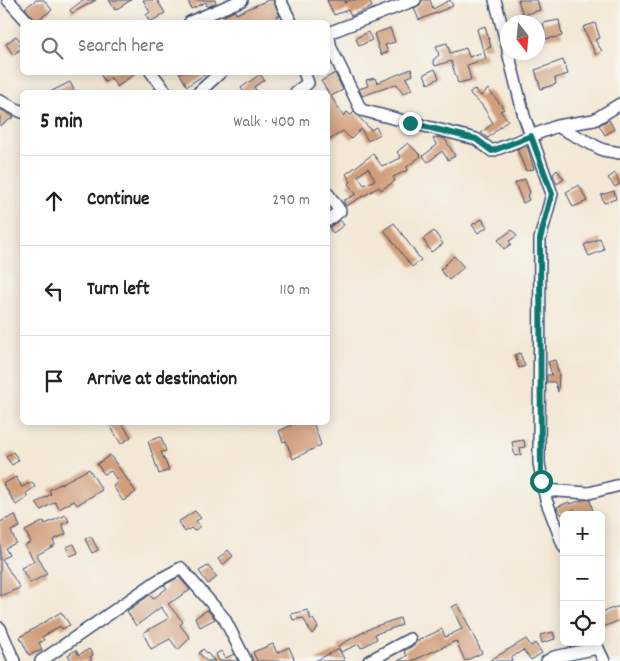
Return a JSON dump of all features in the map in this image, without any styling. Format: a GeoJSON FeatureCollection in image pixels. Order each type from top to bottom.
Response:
{"type":"FeatureCollection","features":[{"type":"Feature","properties":{"kind":"street"},"geometry":{"type":"LineString","coordinates":[[8,0],[26,20]]}},
{"type":"Feature","properties":{"kind":"street"},"geometry":{"type":"LineString","coordinates":[[195,20],[242,0]]}},
{"type":"Feature","properties":{"kind":"street"},"geometry":{"type":"LineString","coordinates":[[280,0],[289,20]]}},
{"type":"Feature","properties":{"kind":"street"},"geometry":{"type":"LineString","coordinates":[[330,31],[415,0]]}},
{"type":"Feature","properties":{"kind":"street"},"geometry":{"type":"LineString","coordinates":[[495,0],[500,20]]}},
{"type":"Feature","properties":{"kind":"street"},"geometry":{"type":"LineString","coordinates":[[330,43],[361,110],[476,139],[492,151],[557,126],[594,120],[620,104]]}},
{"type":"Feature","properties":{"kind":"street"},"geometry":{"type":"LineString","coordinates":[[510,60],[524,116],[552,194],[540,239],[539,464],[543,490],[560,535]]}},
{"type":"Feature","properties":{"kind":"street"},"geometry":{"type":"LineString","coordinates":[[153,75],[164,90]]}},
{"type":"Feature","properties":{"kind":"street"},"geometry":{"type":"LineString","coordinates":[[201,90],[218,75]]}},
{"type":"Feature","properties":{"kind":"street"},"geometry":{"type":"LineString","coordinates":[[299,90],[308,83],[305,75]]}},
{"type":"Feature","properties":{"kind":"street"},"geometry":{"type":"LineString","coordinates":[[0,101],[20,111]]}},
{"type":"Feature","properties":{"kind":"street"},"geometry":{"type":"LineString","coordinates":[[557,126],[602,150],[620,153]]}},
{"type":"Feature","properties":{"kind":"street"},"geometry":{"type":"LineString","coordinates":[[330,197],[340,211],[330,218]]}},
{"type":"Feature","properties":{"kind":"street"},"geometry":{"type":"LineString","coordinates":[[543,490],[589,493],[620,485]]}},
{"type":"Feature","properties":{"kind":"street"},"geometry":{"type":"LineString","coordinates":[[41,661],[157,581],[181,568],[224,618],[246,661]]}},
{"type":"Feature","properties":{"kind":"street"},"geometry":{"type":"LineString","coordinates":[[0,628],[14,661]]}},
{"type":"Feature","properties":{"kind":"street"},"geometry":{"type":"LineString","coordinates":[[369,661],[410,639]]}},
{"type":"Feature","properties":{"kind":"street"},"geometry":{"type":"LineString","coordinates":[[547,661],[554,657],[592,646]]}},
{"type":"Feature","properties":{"kind":"street"},"geometry":{"type":"LineString","coordinates":[[596,646],[604,661]]}},
{"type":"Feature","properties":{"kind":"building"},"geometry":{"type":"Polygon","coordinates":[[[36,0],[44,0],[52,10],[38,20],[34,20],[25,8],[36,0]]]}},
{"type":"Feature","properties":{"kind":"building"},"geometry":{"type":"Polygon","coordinates":[[[83,0],[96,0],[72,13],[70,10],[83,0]]]}},
{"type":"Feature","properties":{"kind":"building"},"geometry":{"type":"Polygon","coordinates":[[[109,0],[131,0],[115,10],[109,0]]]}},
{"type":"Feature","properties":{"kind":"building"},"geometry":{"type":"Polygon","coordinates":[[[143,0],[157,0],[165,13],[153,20],[149,20],[146,15],[150,12],[143,0]]]}},
{"type":"Feature","properties":{"kind":"building"},"geometry":{"type":"Polygon","coordinates":[[[188,0],[215,0],[216,3],[207,7],[206,2],[191,9],[188,0]]]}},
{"type":"Feature","properties":{"kind":"building"},"geometry":{"type":"Polygon","coordinates":[[[268,0],[273,0],[280,16],[277,16],[279,20],[225,20],[224,16],[235,11],[236,14],[268,0]]]}},
{"type":"Feature","properties":{"kind":"building"},"geometry":{"type":"Polygon","coordinates":[[[327,0],[346,0],[344,3],[350,0],[369,0],[372,7],[351,16],[348,10],[334,15],[327,0]]]}},
{"type":"Feature","properties":{"kind":"building"},"geometry":{"type":"Polygon","coordinates":[[[422,0],[430,0],[433,9],[450,0],[453,6],[419,20],[414,8],[420,5],[422,0]]]}},
{"type":"Feature","properties":{"kind":"building"},"geometry":{"type":"Polygon","coordinates":[[[518,0],[537,0],[540,10],[523,15],[518,0]]]}},
{"type":"Feature","properties":{"kind":"building"},"geometry":{"type":"Polygon","coordinates":[[[559,20],[562,36],[546,39],[545,23],[559,20]]]}},
{"type":"Feature","properties":{"kind":"building"},"geometry":{"type":"Polygon","coordinates":[[[595,23],[600,38],[595,40],[602,51],[596,55],[583,27],[595,23]]]}},
{"type":"Feature","properties":{"kind":"building"},"geometry":{"type":"Polygon","coordinates":[[[485,26],[491,47],[483,50],[477,29],[485,26]]]}},
{"type":"Feature","properties":{"kind":"building"},"geometry":{"type":"Polygon","coordinates":[[[390,28],[395,42],[385,45],[388,52],[381,55],[374,34],[390,28]]]}},
{"type":"Feature","properties":{"kind":"building"},"geometry":{"type":"Polygon","coordinates":[[[368,32],[372,40],[359,46],[356,38],[368,32]]]}},
{"type":"Feature","properties":{"kind":"building"},"geometry":{"type":"Polygon","coordinates":[[[16,36],[20,41],[20,50],[13,55],[6,44],[16,36]]]}},
{"type":"Feature","properties":{"kind":"building"},"geometry":{"type":"Polygon","coordinates":[[[447,43],[450,53],[466,48],[469,57],[484,52],[486,59],[467,65],[471,80],[458,83],[451,61],[435,66],[433,60],[439,55],[436,46],[447,43]]]}},
{"type":"Feature","properties":{"kind":"building"},"geometry":{"type":"Polygon","coordinates":[[[563,60],[568,74],[555,78],[556,84],[541,89],[535,70],[563,60]]]}},
{"type":"Feature","properties":{"kind":"building"},"geometry":{"type":"Polygon","coordinates":[[[411,69],[413,75],[406,78],[412,89],[403,94],[397,84],[362,96],[359,89],[368,86],[366,80],[375,78],[377,83],[411,69]]]}},
{"type":"Feature","properties":{"kind":"building"},"geometry":{"type":"Polygon","coordinates":[[[435,69],[439,78],[428,84],[424,74],[435,69]]]}},
{"type":"Feature","properties":{"kind":"building"},"geometry":{"type":"Polygon","coordinates":[[[335,73],[343,90],[331,96],[343,116],[347,112],[351,115],[354,112],[371,130],[376,127],[380,134],[368,141],[361,129],[351,139],[343,131],[330,140],[330,90],[327,90],[321,81],[335,73]]]}},
{"type":"Feature","properties":{"kind":"building"},"geometry":{"type":"Polygon","coordinates":[[[101,75],[133,75],[117,87],[111,78],[105,82],[101,75]]]}},
{"type":"Feature","properties":{"kind":"building"},"geometry":{"type":"Polygon","coordinates":[[[181,75],[204,75],[187,86],[181,75]]]}},
{"type":"Feature","properties":{"kind":"building"},"geometry":{"type":"Polygon","coordinates":[[[259,75],[264,80],[254,87],[256,90],[242,90],[241,88],[259,75]]]}},
{"type":"Feature","properties":{"kind":"building"},"geometry":{"type":"Polygon","coordinates":[[[70,82],[74,90],[54,90],[70,82]]]}},
{"type":"Feature","properties":{"kind":"building"},"geometry":{"type":"Polygon","coordinates":[[[474,89],[481,96],[488,89],[504,109],[500,111],[508,120],[488,138],[481,133],[493,123],[482,105],[469,93],[474,89]]]}},
{"type":"Feature","properties":{"kind":"building"},"geometry":{"type":"Polygon","coordinates":[[[0,109],[14,117],[0,126],[0,109]]]}},
{"type":"Feature","properties":{"kind":"building"},"geometry":{"type":"Polygon","coordinates":[[[609,120],[614,129],[605,135],[599,125],[609,120]]]}},
{"type":"Feature","properties":{"kind":"building"},"geometry":{"type":"Polygon","coordinates":[[[436,137],[445,139],[455,156],[448,160],[442,151],[428,162],[423,156],[437,145],[433,139],[436,137]]]}},
{"type":"Feature","properties":{"kind":"building"},"geometry":{"type":"Polygon","coordinates":[[[408,143],[421,156],[407,167],[408,170],[393,177],[395,181],[381,190],[379,187],[346,206],[343,201],[356,194],[348,184],[351,182],[346,174],[373,154],[382,166],[401,158],[397,152],[408,143]],[[368,168],[358,176],[364,185],[375,180],[368,168]]]}},
{"type":"Feature","properties":{"kind":"building"},"geometry":{"type":"Polygon","coordinates":[[[527,146],[534,169],[526,171],[517,149],[527,146]]]}},
{"type":"Feature","properties":{"kind":"building"},"geometry":{"type":"Polygon","coordinates":[[[557,170],[564,179],[557,184],[553,174],[557,170]]]}},
{"type":"Feature","properties":{"kind":"building"},"geometry":{"type":"Polygon","coordinates":[[[615,173],[620,184],[615,187],[608,178],[615,173]]]}},
{"type":"Feature","properties":{"kind":"building"},"geometry":{"type":"Polygon","coordinates":[[[525,179],[530,193],[527,195],[529,200],[523,203],[515,183],[525,179]]]}},
{"type":"Feature","properties":{"kind":"building"},"geometry":{"type":"Polygon","coordinates":[[[579,185],[587,201],[573,207],[566,192],[579,185]]]}},
{"type":"Feature","properties":{"kind":"building"},"geometry":{"type":"Polygon","coordinates":[[[614,191],[616,199],[604,203],[601,195],[614,191]]]}},
{"type":"Feature","properties":{"kind":"building"},"geometry":{"type":"Polygon","coordinates":[[[482,219],[487,227],[478,233],[472,225],[482,219]]]}},
{"type":"Feature","properties":{"kind":"building"},"geometry":{"type":"Polygon","coordinates":[[[340,220],[344,225],[333,233],[330,226],[340,220]]]}},
{"type":"Feature","properties":{"kind":"building"},"geometry":{"type":"Polygon","coordinates":[[[394,223],[421,260],[412,267],[384,230],[394,223]]]}},
{"type":"Feature","properties":{"kind":"building"},"geometry":{"type":"Polygon","coordinates":[[[512,230],[517,236],[509,241],[511,244],[504,249],[498,240],[512,230]]]}},
{"type":"Feature","properties":{"kind":"building"},"geometry":{"type":"Polygon","coordinates":[[[434,231],[443,244],[431,252],[423,239],[434,231]]]}},
{"type":"Feature","properties":{"kind":"building"},"geometry":{"type":"Polygon","coordinates":[[[600,238],[604,250],[589,256],[584,245],[600,238]]]}},
{"type":"Feature","properties":{"kind":"building"},"geometry":{"type":"Polygon","coordinates":[[[454,256],[464,267],[449,280],[440,270],[454,256]]]}},
{"type":"Feature","properties":{"kind":"building"},"geometry":{"type":"Polygon","coordinates":[[[520,353],[525,366],[519,368],[515,355],[520,353]]]}},
{"type":"Feature","properties":{"kind":"building"},"geometry":{"type":"Polygon","coordinates":[[[555,360],[559,374],[558,392],[555,382],[547,382],[547,375],[552,375],[548,362],[555,360]]]}},
{"type":"Feature","properties":{"kind":"building"},"geometry":{"type":"Polygon","coordinates":[[[110,425],[123,425],[131,437],[121,444],[110,425]]]}},
{"type":"Feature","properties":{"kind":"building"},"geometry":{"type":"Polygon","coordinates":[[[292,425],[314,425],[321,445],[293,459],[286,441],[283,442],[279,431],[292,425]]]}},
{"type":"Feature","properties":{"kind":"building"},"geometry":{"type":"Polygon","coordinates":[[[161,437],[166,451],[161,452],[169,470],[159,474],[148,441],[161,437]]]}},
{"type":"Feature","properties":{"kind":"building"},"geometry":{"type":"Polygon","coordinates":[[[524,440],[525,447],[520,448],[521,455],[515,456],[512,442],[524,440]]]}},
{"type":"Feature","properties":{"kind":"building"},"geometry":{"type":"Polygon","coordinates":[[[13,452],[19,460],[12,465],[6,457],[13,452]]]}},
{"type":"Feature","properties":{"kind":"building"},"geometry":{"type":"Polygon","coordinates":[[[110,455],[136,492],[123,501],[113,486],[118,482],[111,471],[104,474],[97,464],[110,455]]]}},
{"type":"Feature","properties":{"kind":"building"},"geometry":{"type":"Polygon","coordinates":[[[89,469],[102,490],[77,505],[74,501],[59,509],[55,502],[41,510],[36,503],[51,494],[49,490],[89,469]]]}},
{"type":"Feature","properties":{"kind":"building"},"geometry":{"type":"Polygon","coordinates":[[[16,477],[22,487],[32,482],[35,487],[26,493],[28,497],[16,505],[3,484],[16,477]]]}},
{"type":"Feature","properties":{"kind":"building"},"geometry":{"type":"Polygon","coordinates":[[[590,500],[593,511],[576,511],[575,509],[560,511],[559,513],[557,507],[569,502],[570,504],[590,500]]]}},
{"type":"Feature","properties":{"kind":"building"},"geometry":{"type":"Polygon","coordinates":[[[195,511],[201,518],[196,521],[200,526],[194,531],[191,528],[185,532],[178,522],[195,511]]]}},
{"type":"Feature","properties":{"kind":"building"},"geometry":{"type":"Polygon","coordinates":[[[15,515],[20,527],[11,531],[16,543],[5,548],[9,555],[2,559],[20,588],[0,596],[0,522],[15,515]]]}},
{"type":"Feature","properties":{"kind":"building"},"geometry":{"type":"Polygon","coordinates":[[[66,515],[69,521],[62,524],[66,534],[53,540],[55,545],[37,555],[47,574],[30,583],[21,568],[34,561],[25,545],[31,542],[25,531],[44,521],[45,524],[66,515]]]}},
{"type":"Feature","properties":{"kind":"building"},"geometry":{"type":"Polygon","coordinates":[[[91,536],[98,550],[92,553],[85,539],[91,536]]]}},
{"type":"Feature","properties":{"kind":"building"},"geometry":{"type":"Polygon","coordinates":[[[74,544],[78,553],[70,556],[66,547],[74,544]]]}},
{"type":"Feature","properties":{"kind":"building"},"geometry":{"type":"Polygon","coordinates":[[[228,550],[233,556],[223,565],[218,559],[228,550]]]}},
{"type":"Feature","properties":{"kind":"building"},"geometry":{"type":"Polygon","coordinates":[[[208,566],[217,577],[208,584],[199,571],[208,566]]]}},
{"type":"Feature","properties":{"kind":"building"},"geometry":{"type":"Polygon","coordinates":[[[179,577],[190,590],[168,604],[183,622],[180,625],[190,638],[178,650],[170,639],[151,649],[143,633],[169,618],[161,607],[136,626],[127,611],[150,595],[153,599],[167,588],[164,585],[179,577]]]}},
{"type":"Feature","properties":{"kind":"building"},"geometry":{"type":"Polygon","coordinates":[[[458,604],[482,653],[465,661],[456,641],[412,661],[398,661],[407,656],[404,651],[417,641],[442,629],[445,637],[462,629],[452,607],[458,604]]]}},
{"type":"Feature","properties":{"kind":"building"},"geometry":{"type":"Polygon","coordinates":[[[620,606],[620,620],[605,626],[605,611],[620,606]]]}},
{"type":"Feature","properties":{"kind":"building"},"geometry":{"type":"Polygon","coordinates":[[[207,610],[215,619],[200,627],[195,618],[207,610]]]}},
{"type":"Feature","properties":{"kind":"building"},"geometry":{"type":"Polygon","coordinates":[[[308,610],[311,620],[313,619],[318,627],[312,634],[303,618],[293,620],[291,614],[308,610]]]}},
{"type":"Feature","properties":{"kind":"building"},"geometry":{"type":"Polygon","coordinates":[[[61,612],[70,625],[62,629],[60,626],[42,637],[44,640],[39,643],[42,650],[29,655],[20,637],[61,612]]]}},
{"type":"Feature","properties":{"kind":"building"},"geometry":{"type":"Polygon","coordinates":[[[400,618],[402,625],[375,634],[377,639],[361,648],[359,644],[341,652],[338,646],[373,627],[400,618]]]}},
{"type":"Feature","properties":{"kind":"building"},"geometry":{"type":"Polygon","coordinates":[[[553,632],[555,639],[542,643],[540,635],[553,632]]]}},
{"type":"Feature","properties":{"kind":"building"},"geometry":{"type":"Polygon","coordinates":[[[526,639],[531,646],[535,643],[542,653],[531,660],[523,650],[511,658],[512,661],[489,661],[526,639]]]}},
{"type":"Feature","properties":{"kind":"building"},"geometry":{"type":"Polygon","coordinates":[[[273,644],[277,653],[289,647],[295,661],[257,661],[253,652],[273,644]]]}},
{"type":"Feature","properties":{"kind":"building"},"geometry":{"type":"Polygon","coordinates":[[[89,649],[93,655],[90,657],[92,661],[69,661],[71,660],[68,655],[76,650],[79,655],[89,649]]]}},
{"type":"Feature","properties":{"kind":"building"},"geometry":{"type":"Polygon","coordinates":[[[203,649],[215,661],[206,661],[199,653],[203,649]]]}},
{"type":"Feature","properties":{"kind":"building"},"geometry":{"type":"Polygon","coordinates":[[[339,649],[345,661],[315,661],[339,649]]]}},
{"type":"Feature","properties":{"kind":"building"},"geometry":{"type":"Polygon","coordinates":[[[221,651],[226,658],[234,654],[238,661],[219,661],[216,654],[221,651]]]}},
{"type":"Feature","properties":{"kind":"route"},"geometry":{"type":"LineString","coordinates":[[410,123],[476,139],[492,151],[531,136],[552,194],[540,239],[539,464],[541,481]]}}]}
